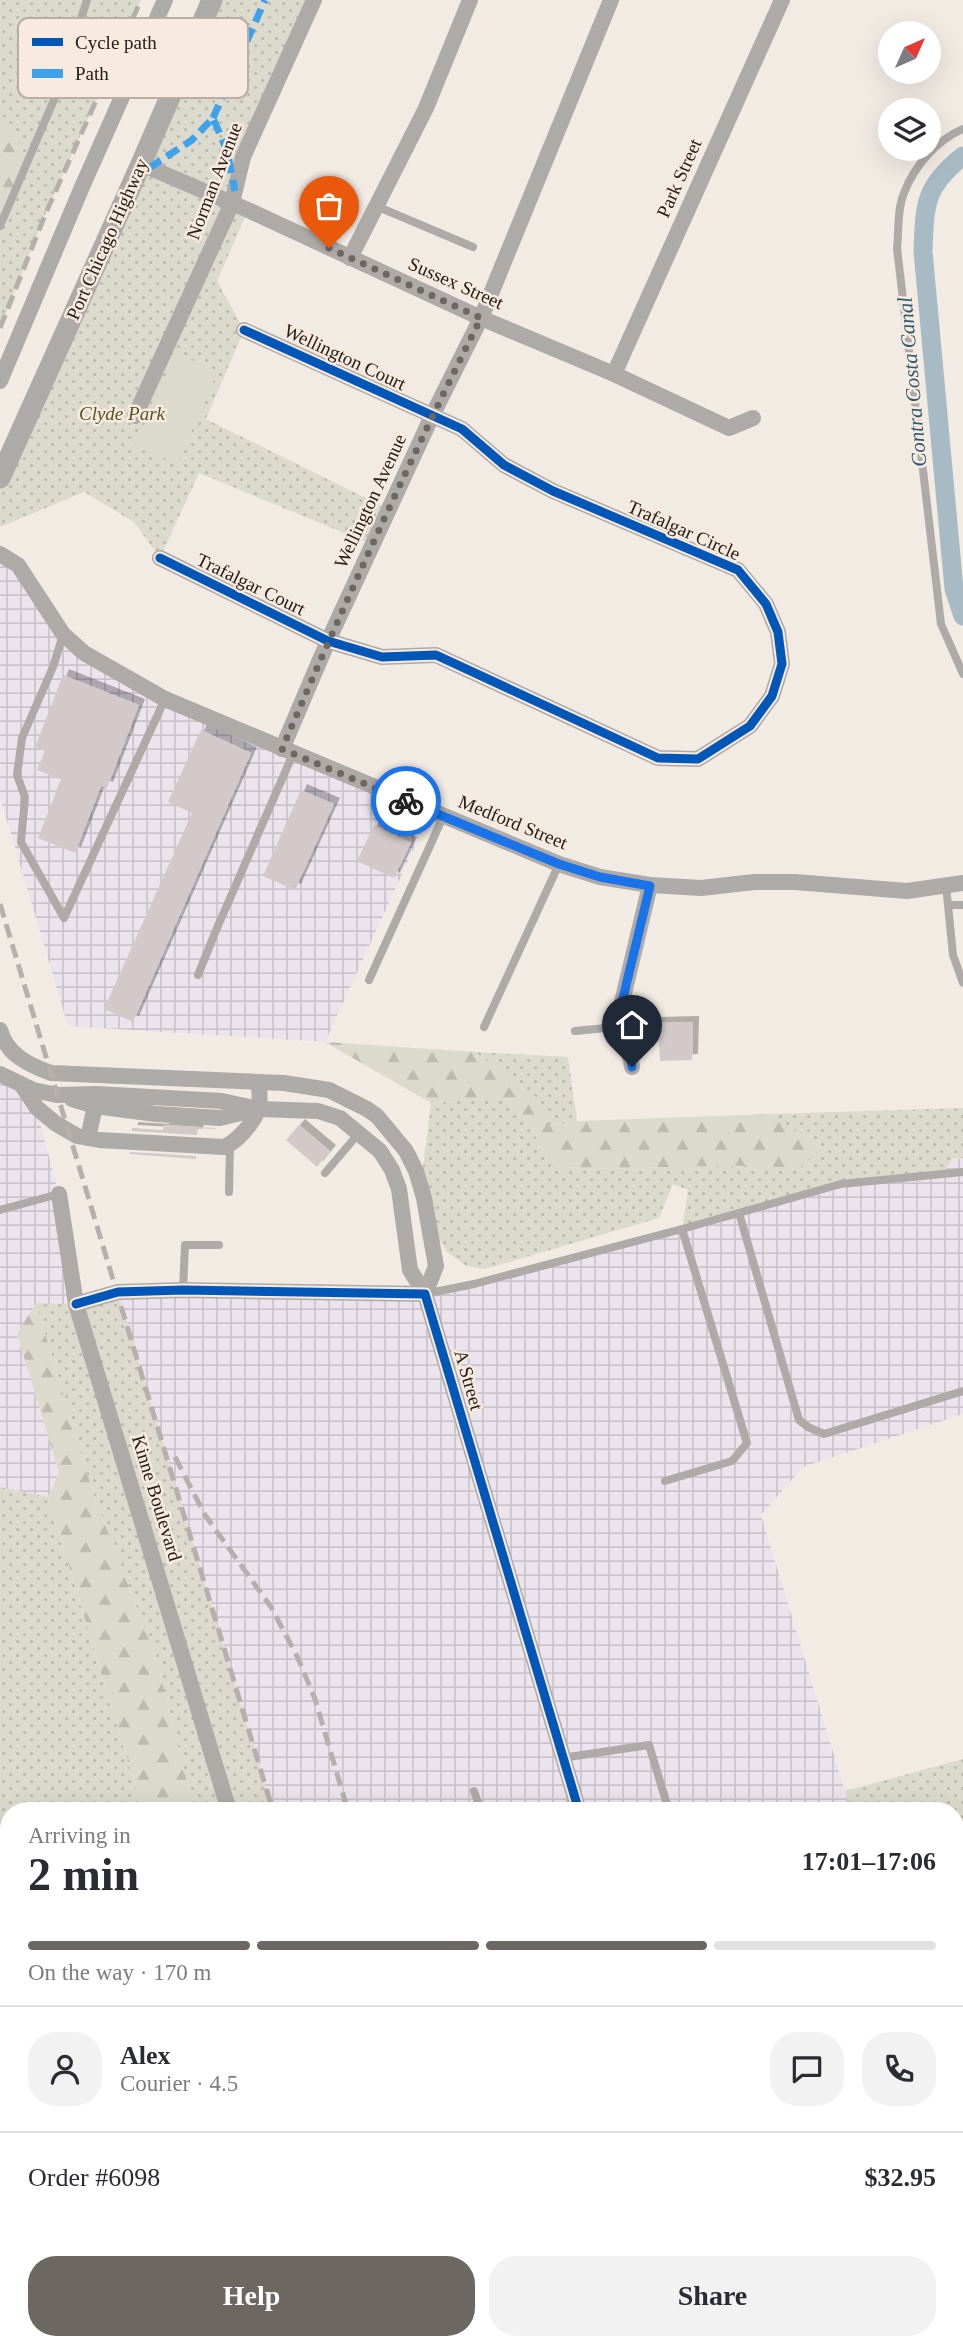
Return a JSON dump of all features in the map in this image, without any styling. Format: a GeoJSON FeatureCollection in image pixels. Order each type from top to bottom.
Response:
{"type":"FeatureCollection","features":[{"type":"Feature","properties":{"kind":"street"},"geometry":{"type":"LineString","coordinates":[[157,18],[165,0]]}},
{"type":"Feature","properties":{"kind":"street","name":"Port Chicago Highway"},"geometry":{"type":"LineString","coordinates":[[204,18],[212,0]]}},
{"type":"Feature","properties":{"kind":"street","name":"Norman Avenue"},"geometry":{"type":"LineString","coordinates":[[135,416],[232,203],[243,157],[314,0]]}},
{"type":"Feature","properties":{"kind":"street"},"geometry":{"type":"LineString","coordinates":[[350,258],[426,108],[470,0]]}},
{"type":"Feature","properties":{"kind":"street","name":"Wellington Avenue"},"geometry":{"type":"LineString","coordinates":[[288,751],[328,641],[432,416],[481,318],[611,0]]}},
{"type":"Feature","properties":{"kind":"street","name":"Park Street"},"geometry":{"type":"LineString","coordinates":[[614,374],[782,0]]}},
{"type":"Feature","properties":{"kind":"street"},"geometry":{"type":"LineString","coordinates":[[0,381],[122,98]]}},
{"type":"Feature","properties":{"kind":"street","name":"Port Chicago Highway"},"geometry":{"type":"LineString","coordinates":[[0,478],[170,98]]}},
{"type":"Feature","properties":{"kind":"street","name":"Sussex Street"},"geometry":{"type":"LineString","coordinates":[[142,164],[729,428],[753,418]]}},
{"type":"Feature","properties":{"kind":"street","name":"Wellington Court"},"geometry":{"type":"LineString","coordinates":[[244,330],[432,416]]}},
{"type":"Feature","properties":{"kind":"street","name":"Trafalgar Circle"},"geometry":{"type":"LineString","coordinates":[[328,641],[382,657],[436,655],[658,758],[698,758],[750,726],[772,696],[782,664],[778,632],[766,604],[738,570],[553,491],[504,465],[462,429],[432,416]]}},
{"type":"Feature","properties":{"kind":"street","name":"Medford Street"},"geometry":{"type":"LineString","coordinates":[[0,554],[18,565],[64,634],[84,653],[165,699],[559,864],[600,877],[650,886],[701,888],[796,881],[907,891],[963,883]]}},
{"type":"Feature","properties":{"kind":"street","name":"Trafalgar Court"},"geometry":{"type":"LineString","coordinates":[[160,558],[328,641]]}},
{"type":"Feature","properties":{"kind":"street"},"geometry":{"type":"LineString","coordinates":[[632,1067],[628,1042],[616,1027],[650,886]]}},
{"type":"Feature","properties":{"kind":"street"},"geometry":{"type":"LineString","coordinates":[[0,1030],[8,1048],[26,1064],[51,1073],[284,1083],[329,1090],[377,1116],[406,1151],[416,1171],[424,1198],[436,1266],[425,1294],[183,1290],[118,1292],[76,1304]]}},
{"type":"Feature","properties":{"kind":"street","name":"A Street"},"geometry":{"type":"LineString","coordinates":[[0,1074],[33,1090],[89,1100],[222,1101],[259,1109],[318,1111],[341,1118],[380,1151],[392,1170],[399,1189],[410,1270],[425,1294],[576,1802]]}},
{"type":"Feature","properties":{"kind":"street"},"geometry":{"type":"LineString","coordinates":[[84,1076],[89,1100],[88,1138]]}},
{"type":"Feature","properties":{"kind":"street"},"geometry":{"type":"LineString","coordinates":[[22,1084],[37,1108],[77,1136],[224,1147],[230,1144],[259,1109],[259,1083]]}},
{"type":"Feature","properties":{"kind":"street","name":"Kinne Boulevard"},"geometry":{"type":"LineString","coordinates":[[59,1194],[76,1304],[226,1802]]}},
{"type":"Feature","properties":{"kind":"lane"},"geometry":{"type":"LineString","coordinates":[[81,18],[87,0]]}},
{"type":"Feature","properties":{"kind":"lane"},"geometry":{"type":"LineString","coordinates":[[0,226],[55,98]]}},
{"type":"Feature","properties":{"kind":"lane"},"geometry":{"type":"LineString","coordinates":[[963,129],[925,156],[903,194],[897,248],[942,624],[963,674]]}},
{"type":"Feature","properties":{"kind":"lane"},"geometry":{"type":"LineString","coordinates":[[376,206],[473,247]]}},
{"type":"Feature","properties":{"kind":"lane"},"geometry":{"type":"LineString","coordinates":[[64,634],[53,667],[22,738],[17,775],[25,797],[21,842],[64,918],[165,699]]}},
{"type":"Feature","properties":{"kind":"lane"},"geometry":{"type":"LineString","coordinates":[[198,975],[288,751]]}},
{"type":"Feature","properties":{"kind":"lane"},"geometry":{"type":"LineString","coordinates":[[369,980],[443,817]]}},
{"type":"Feature","properties":{"kind":"lane"},"geometry":{"type":"LineString","coordinates":[[484,1027],[559,864]]}},
{"type":"Feature","properties":{"kind":"lane"},"geometry":{"type":"LineString","coordinates":[[946,885],[953,955],[963,983]]}},
{"type":"Feature","properties":{"kind":"lane"},"geometry":{"type":"LineString","coordinates":[[948,905],[963,905]]}},
{"type":"Feature","properties":{"kind":"lane"},"geometry":{"type":"LineString","coordinates":[[575,1031],[616,1027]]}},
{"type":"Feature","properties":{"kind":"lane"},"geometry":{"type":"LineString","coordinates":[[325,1173],[359,1132]]}},
{"type":"Feature","properties":{"kind":"lane"},"geometry":{"type":"LineString","coordinates":[[229,1192],[230,1144]]}},
{"type":"Feature","properties":{"kind":"lane"},"geometry":{"type":"LineString","coordinates":[[425,1294],[474,1284],[841,1184],[963,1172]]}},
{"type":"Feature","properties":{"kind":"lane"},"geometry":{"type":"LineString","coordinates":[[0,1210],[59,1194]]}},
{"type":"Feature","properties":{"kind":"lane"},"geometry":{"type":"LineString","coordinates":[[739,1213],[799,1420],[824,1434],[963,1391]]}},
{"type":"Feature","properties":{"kind":"lane"},"geometry":{"type":"LineString","coordinates":[[664,1481],[732,1461],[747,1443],[682,1229]]}},
{"type":"Feature","properties":{"kind":"lane"},"geometry":{"type":"LineString","coordinates":[[183,1290],[185,1245],[219,1245]]}},
{"type":"Feature","properties":{"kind":"lane"},"geometry":{"type":"LineString","coordinates":[[562,1758],[649,1745],[666,1802]]}},
{"type":"Feature","properties":{"kind":"lane"},"geometry":{"type":"LineString","coordinates":[[474,1791],[478,1802]]}},
{"type":"Feature","properties":{"kind":"shaded area"},"geometry":{"type":"Polygon","coordinates":[[[0,554],[63,634],[165,699],[431,811],[325,1042],[68,1026],[0,797],[0,554]]]}},
{"type":"Feature","properties":{"kind":"shaded area"},"geometry":{"type":"Polygon","coordinates":[[[0,1074],[33,1097],[59,1194],[76,1304],[17,1334],[59,1473],[48,1497],[0,1487],[0,1074]]]}},
{"type":"Feature","properties":{"kind":"shaded area"},"geometry":{"type":"Polygon","coordinates":[[[963,1158],[963,1414],[803,1467],[761,1515],[848,1802],[270,1802],[118,1292],[425,1294],[963,1158]]]}},
{"type":"Feature","properties":{"kind":"green space"},"geometry":{"type":"Polygon","coordinates":[[[0,0],[141,0],[133,18],[18,18],[18,98],[97,98],[45,215],[0,328],[0,226],[27,163],[0,103],[0,0]]]}},
{"type":"Feature","properties":{"kind":"green space","name":"Clyde Park"},"geometry":{"type":"Polygon","coordinates":[[[212,0],[314,0],[232,203],[248,210],[217,281],[244,330],[206,419],[390,510],[373,545],[199,473],[160,558],[134,522],[84,492],[0,527],[0,478],[169,98],[248,98],[248,18],[204,18],[212,0]]]}},
{"type":"Feature","properties":{"kind":"green space"},"geometry":{"type":"Polygon","coordinates":[[[0,103],[27,163],[0,226],[0,103]]]}},
{"type":"Feature","properties":{"kind":"green space"},"geometry":{"type":"Polygon","coordinates":[[[176,353],[218,372],[177,464],[135,445],[176,353]]]}},
{"type":"Feature","properties":{"kind":"green space"},"geometry":{"type":"Polygon","coordinates":[[[325,1042],[475,1052],[534,1095],[550,1126],[577,1121],[770,1114],[821,1148],[798,1169],[737,1166],[614,1169],[553,1166],[530,1127],[506,1098],[431,1103],[325,1042]]]}},
{"type":"Feature","properties":{"kind":"green space"},"geometry":{"type":"Polygon","coordinates":[[[475,1052],[568,1057],[577,1121],[550,1126],[534,1095],[475,1052]]]}},
{"type":"Feature","properties":{"kind":"green space"},"geometry":{"type":"Polygon","coordinates":[[[506,1098],[530,1127],[553,1166],[614,1169],[737,1166],[798,1169],[820,1148],[770,1114],[963,1108],[963,1158],[952,1159],[943,1174],[841,1184],[682,1229],[688,1190],[673,1184],[659,1218],[485,1269],[466,1266],[447,1252],[438,1237],[423,1167],[431,1103],[506,1098]]]}},
{"type":"Feature","properties":{"kind":"green space"},"geometry":{"type":"Polygon","coordinates":[[[118,1292],[270,1802],[192,1802],[157,1661],[93,1493],[36,1303],[76,1304],[118,1292]]]}},
{"type":"Feature","properties":{"kind":"green space"},"geometry":{"type":"Polygon","coordinates":[[[36,1303],[93,1493],[157,1661],[192,1802],[140,1802],[48,1497],[59,1473],[17,1334],[36,1303]]]}},
{"type":"Feature","properties":{"kind":"green space"},"geometry":{"type":"Polygon","coordinates":[[[0,1487],[48,1497],[140,1802],[0,1802],[0,1487]]]}},
{"type":"Feature","properties":{"kind":"green space"},"geometry":{"type":"Polygon","coordinates":[[[963,1759],[963,1802],[848,1802],[845,1791],[963,1759]]]}},
{"type":"Feature","properties":{"kind":"building"},"geometry":{"type":"Polygon","coordinates":[[[63,675],[139,705],[107,788],[101,786],[75,853],[38,838],[61,779],[37,770],[45,751],[35,747],[63,675]]]}},
{"type":"Feature","properties":{"kind":"building"},"geometry":{"type":"Polygon","coordinates":[[[201,730],[251,753],[133,1022],[104,1009],[192,813],[168,802],[201,730]]]}},
{"type":"Feature","properties":{"kind":"building"},"geometry":{"type":"Polygon","coordinates":[[[301,790],[334,804],[295,890],[263,876],[301,790]]]}},
{"type":"Feature","properties":{"kind":"building"},"geometry":{"type":"Polygon","coordinates":[[[374,825],[411,843],[394,878],[357,861],[374,825]]]}},
{"type":"Feature","properties":{"kind":"building"},"geometry":{"type":"Polygon","coordinates":[[[693,1022],[692,1060],[660,1061],[659,1042],[651,1043],[650,1023],[693,1022]]]}},
{"type":"Feature","properties":{"kind":"building"},"geometry":{"type":"Polygon","coordinates":[[[164,1125],[216,1129],[198,1128],[197,1135],[132,1131],[132,1128],[163,1130],[164,1125]]]}},
{"type":"Feature","properties":{"kind":"building"},"geometry":{"type":"Polygon","coordinates":[[[299,1125],[330,1151],[317,1167],[286,1140],[299,1125]]]}},
{"type":"Feature","properties":{"kind":"building"},"geometry":{"type":"Polygon","coordinates":[[[130,1154],[196,1156],[196,1159],[130,1154]]]}},
{"type":"Feature","properties":{"kind":"waterway","name":"Contra Costa Canal"},"geometry":{"type":"LineString","coordinates":[[963,156],[941,177],[929,197],[923,251],[954,589],[963,616]]}},
{"type":"Feature","properties":{"kind":"railway"},"geometry":{"type":"LineString","coordinates":[[133,18],[141,0]]}},
{"type":"Feature","properties":{"kind":"railway"},"geometry":{"type":"LineString","coordinates":[[0,328],[45,215],[97,98]]}},
{"type":"Feature","properties":{"kind":"railway"},"geometry":{"type":"LineString","coordinates":[[0,904],[270,1802]]}},
{"type":"Feature","properties":{"kind":"railway"},"geometry":{"type":"LineString","coordinates":[[175,1457],[205,1515],[271,1607],[297,1656],[315,1699],[345,1802]]}},
{"type":"Feature","properties":{"kind":"marked path"},"geometry":{"type":"LineString","coordinates":[[248,39],[265,0]]}},
{"type":"Feature","properties":{"kind":"marked path"},"geometry":{"type":"LineString","coordinates":[[213,118],[222,98]]}},
{"type":"Feature","properties":{"kind":"marked path"},"geometry":{"type":"LineString","coordinates":[[149,168],[192,140],[213,118],[227,151],[235,191]]}},
{"type":"Feature","properties":{"kind":"cycle path"},"geometry":{"type":"LineString","coordinates":[[160,558],[328,641],[382,657],[436,655],[658,758],[698,759],[750,726],[772,696],[782,664],[778,632],[766,604],[738,570],[553,491],[504,465],[462,429],[244,330]]}},
{"type":"Feature","properties":{"kind":"cycle path"},"geometry":{"type":"LineString","coordinates":[[76,1304],[118,1292],[183,1290],[425,1294],[576,1802]]}},
{"type":"Feature","properties":{"kind":"way so far"},"geometry":{"type":"LineString","coordinates":[[329,248],[481,318],[432,416],[328,641],[282,749],[406,801]]}},
{"type":"Feature","properties":{"kind":"route"},"geometry":{"type":"LineString","coordinates":[[406,801],[559,864],[600,877],[650,886],[616,1027],[628,1042],[632,1067]]}}]}
